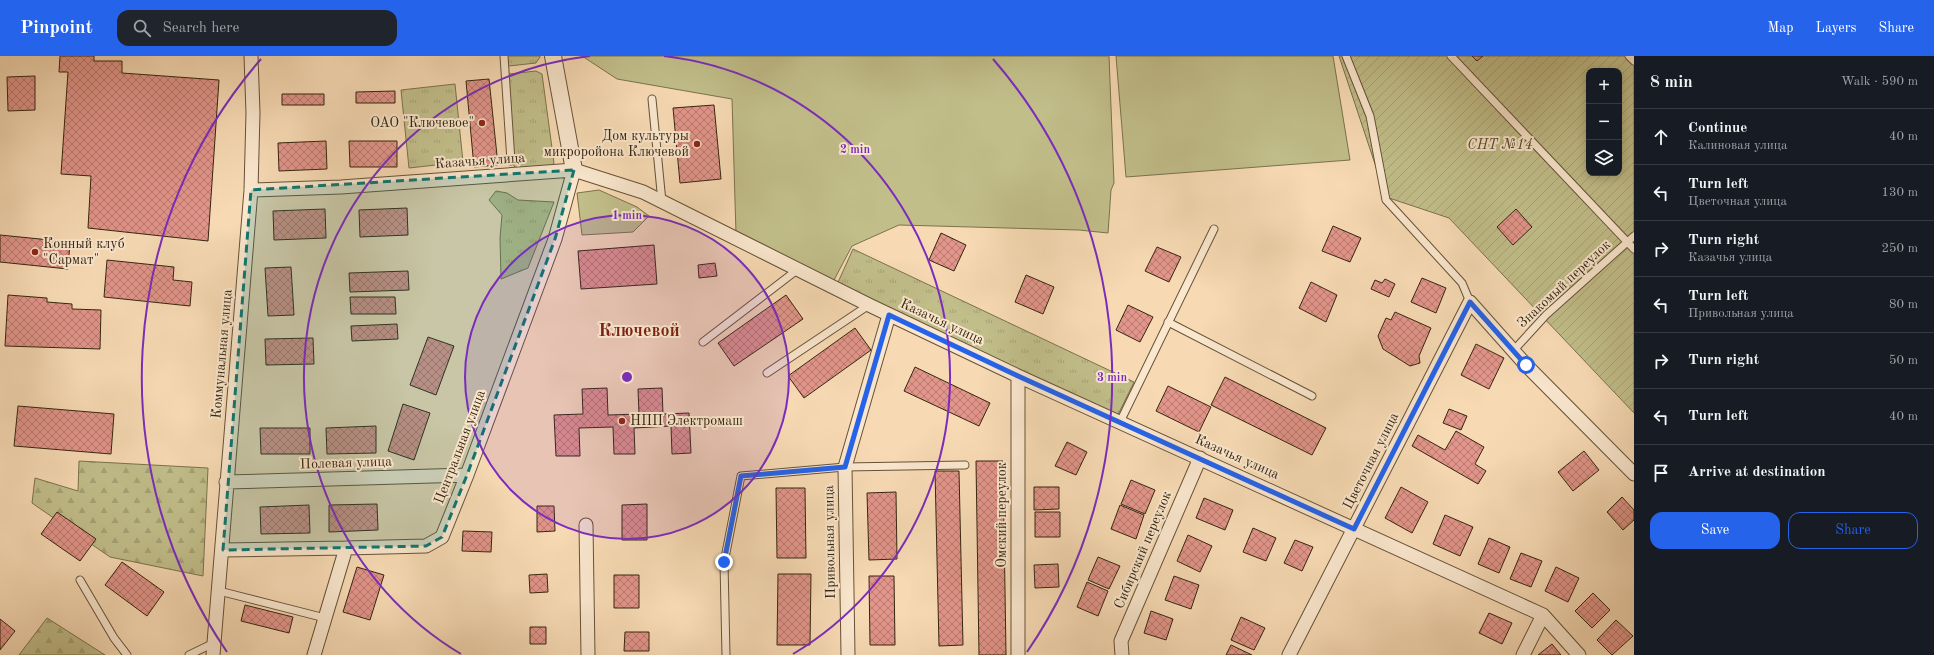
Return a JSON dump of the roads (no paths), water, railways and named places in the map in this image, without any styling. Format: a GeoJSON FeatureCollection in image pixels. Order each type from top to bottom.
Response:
{"type":"FeatureCollection","features":[{"type":"Feature","properties":{"kind":"street","name":"Коммунальная улица"},"geometry":{"type":"LineString","coordinates":[[213,649],[223,550],[226,482],[251,190],[253,113],[251,56]]}},
{"type":"Feature","properties":{"kind":"street"},"geometry":{"type":"LineString","coordinates":[[553,56],[574,170]]}},
{"type":"Feature","properties":{"kind":"street","name":"Казачья улица"},"geometry":{"type":"LineString","coordinates":[[251,190],[341,187],[574,170],[643,192],[889,315],[1018,376],[1543,615],[1579,655]]}},
{"type":"Feature","properties":{"kind":"street","name":"Центральная улица"},"geometry":{"type":"LineString","coordinates":[[223,550],[426,546],[442,537],[556,239],[574,170]]}},
{"type":"Feature","properties":{"kind":"street"},"geometry":{"type":"LineString","coordinates":[[1470,302],[1513,351],[1634,474]]}},
{"type":"Feature","properties":{"kind":"street","name":"Цветочная улица"},"geometry":{"type":"LineString","coordinates":[[1289,655],[1470,302]]}},
{"type":"Feature","properties":{"kind":"street","name":"Привольная улица"},"geometry":{"type":"LineString","coordinates":[[848,655],[845,467],[889,315]]}},
{"type":"Feature","properties":{"kind":"street","name":"Омский переулок"},"geometry":{"type":"LineString","coordinates":[[1018,376],[1018,655]]}},
{"type":"Feature","properties":{"kind":"street","name":"Сибирский переулок"},"geometry":{"type":"LineString","coordinates":[[1122,655],[1121,641],[1200,458]]}},
{"type":"Feature","properties":{"kind":"street","name":"Полевая улица"},"geometry":{"type":"LineString","coordinates":[[226,482],[467,475]]}},
{"type":"Feature","properties":{"kind":"street"},"geometry":{"type":"LineString","coordinates":[[586,525],[588,655]]}},
{"type":"Feature","properties":{"kind":"street"},"geometry":{"type":"LineString","coordinates":[[314,655],[346,548]]}},
{"type":"Feature","properties":{"kind":"street"},"geometry":{"type":"LineString","coordinates":[[1523,655],[1543,615]]}},
{"type":"Feature","properties":{"kind":"lane"},"geometry":{"type":"LineString","coordinates":[[504,56],[511,161]]}},
{"type":"Feature","properties":{"kind":"lane"},"geometry":{"type":"LineString","coordinates":[[1346,56],[1370,116],[1386,200],[1462,283],[1470,302]]}},
{"type":"Feature","properties":{"kind":"lane"},"geometry":{"type":"LineString","coordinates":[[1451,56],[1634,249]]}},
{"type":"Feature","properties":{"kind":"lane"},"geometry":{"type":"LineString","coordinates":[[1629,56],[1634,61]]}},
{"type":"Feature","properties":{"kind":"lane"},"geometry":{"type":"LineString","coordinates":[[652,98],[662,202]]}},
{"type":"Feature","properties":{"kind":"lane"},"geometry":{"type":"LineString","coordinates":[[1120,422],[1214,228]]}},
{"type":"Feature","properties":{"kind":"lane","name":"Знакомый переулок"},"geometry":{"type":"LineString","coordinates":[[1513,351],[1546,315],[1634,236]]}},
{"type":"Feature","properties":{"kind":"lane"},"geometry":{"type":"LineString","coordinates":[[703,342],[798,270]]}},
{"type":"Feature","properties":{"kind":"lane"},"geometry":{"type":"LineString","coordinates":[[767,372],[869,305]]}},
{"type":"Feature","properties":{"kind":"lane"},"geometry":{"type":"LineString","coordinates":[[1168,322],[1312,396]]}},
{"type":"Feature","properties":{"kind":"lane"},"geometry":{"type":"LineString","coordinates":[[726,655],[724,562],[741,476],[845,467],[965,466]]}},
{"type":"Feature","properties":{"kind":"lane"},"geometry":{"type":"LineString","coordinates":[[80,580],[118,644],[127,655]]}},
{"type":"Feature","properties":{"kind":"lane"},"geometry":{"type":"LineString","coordinates":[[219,591],[325,618]]}},
{"type":"Feature","properties":{"kind":"lane"},"geometry":{"type":"LineString","coordinates":[[189,655],[213,649]]}},
{"type":"Feature","properties":{"kind":"place","name":"ОАО \"Ключевое\""},"geometry":{"type":"Point","coordinates":[482,123]}},
{"type":"Feature","properties":{"kind":"place","name":"Дом культуры микроройона Ключевой"},"geometry":{"type":"Point","coordinates":[697,144]}},
{"type":"Feature","properties":{"kind":"place","name":"Конный клуб \"Сармат\""},"geometry":{"type":"Point","coordinates":[35,252]}},
{"type":"Feature","properties":{"kind":"place","name":"НПП Электромаш"},"geometry":{"type":"Point","coordinates":[622,421]}},
{"type":"Feature","properties":{"kind":"district","name":"Ключевой"},"geometry":{"type":"Point","coordinates":[639,331]}},
{"type":"Feature","properties":{"kind":"park label","name":"СНТ №14"},"geometry":{"type":"Point","coordinates":[1500,145]}}]}
